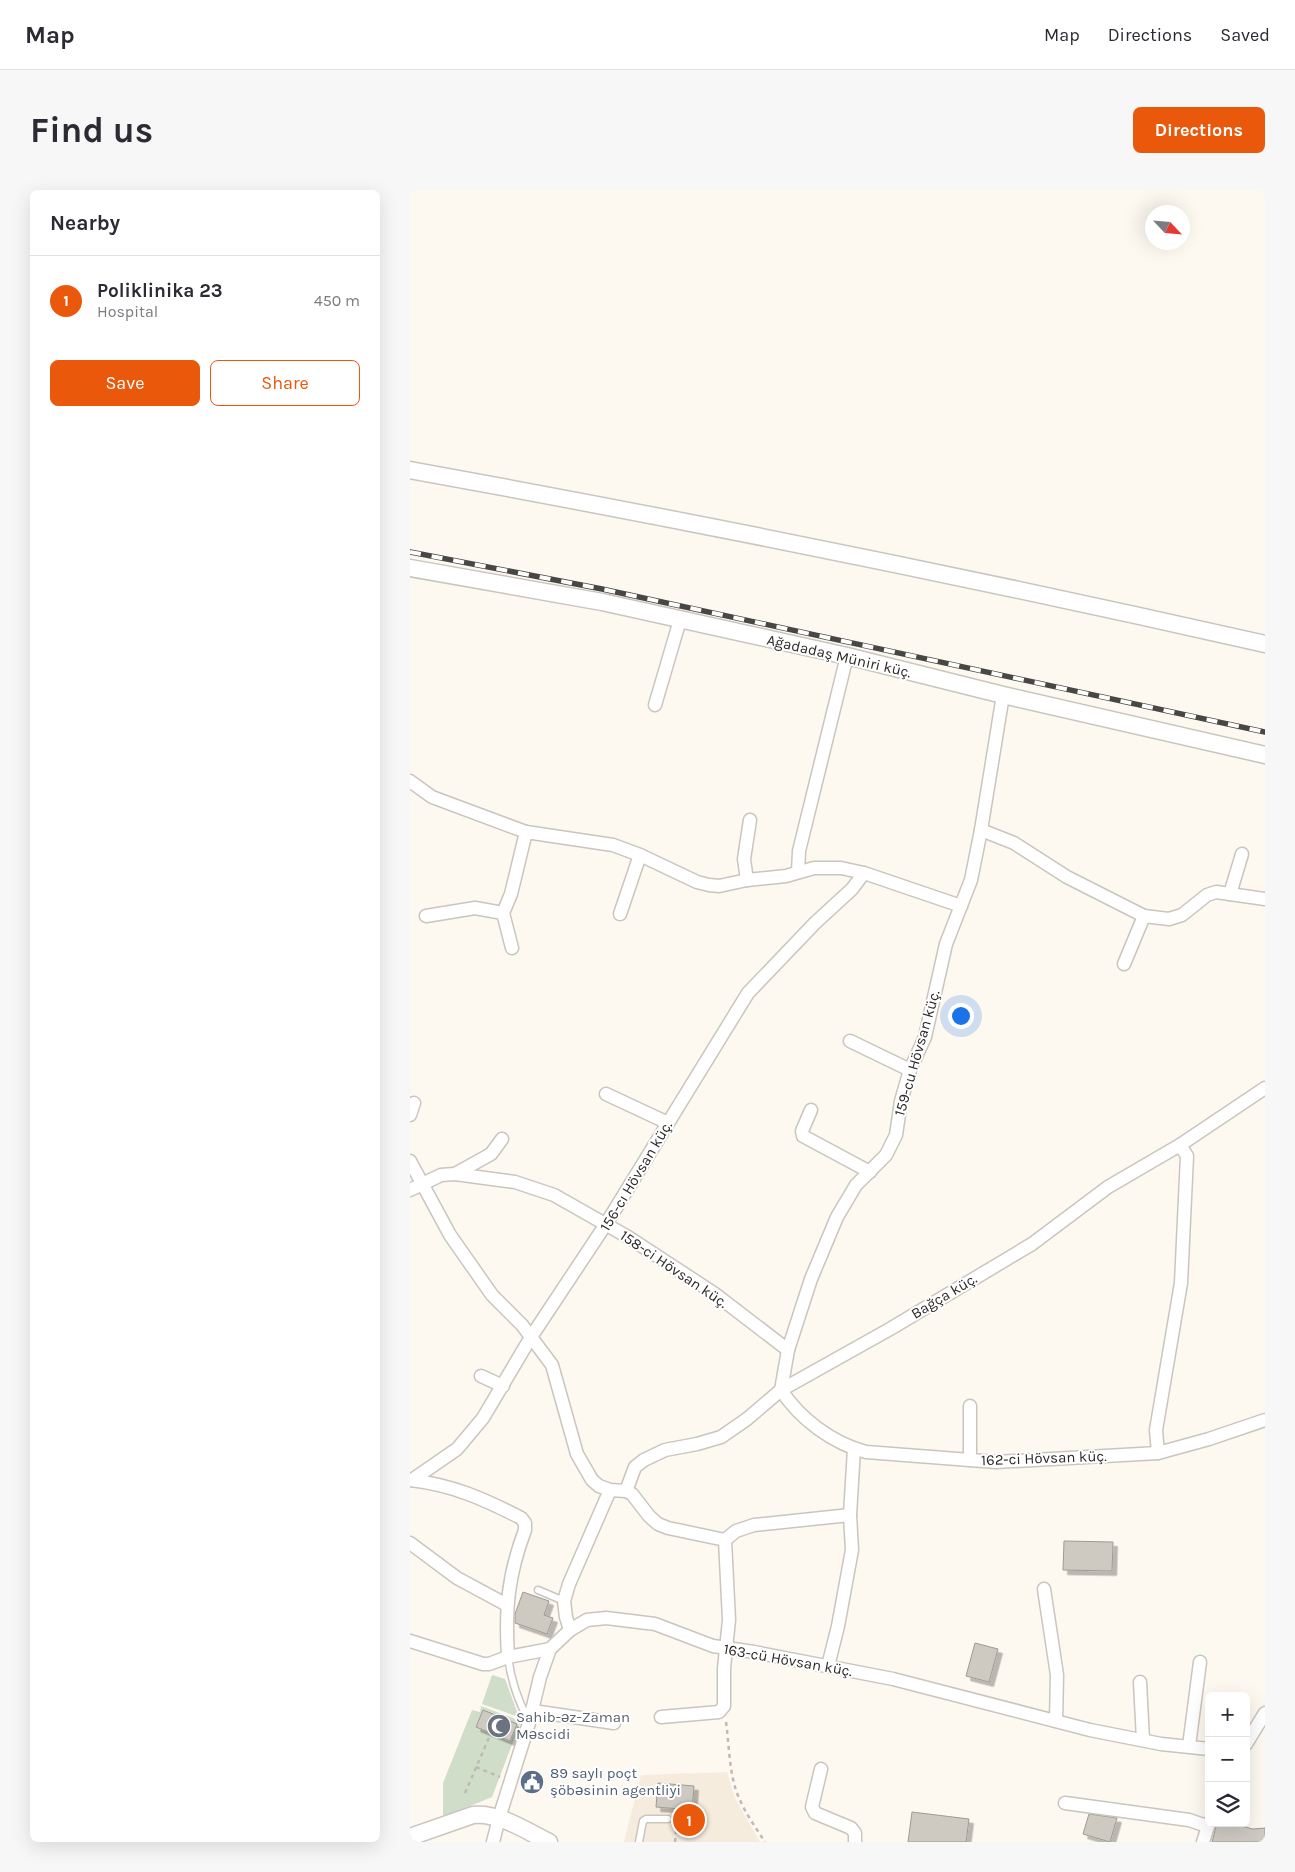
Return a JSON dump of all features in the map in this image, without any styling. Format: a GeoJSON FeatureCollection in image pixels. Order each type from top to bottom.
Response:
{"type":"FeatureCollection","features":[{"type":"Feature","properties":{"kind":"street"},"geometry":{"type":"LineString","coordinates":[[410,470],[555,496],[882,562],[1265,644]]}},
{"type":"Feature","properties":{"kind":"street","name":"Ağadadaş Müniri küç."},"geometry":{"type":"LineString","coordinates":[[410,568],[602,602],[847,656],[1003,695],[1265,755]]}},
{"type":"Feature","properties":{"kind":"street"},"geometry":{"type":"LineString","coordinates":[[655,706],[680,620]]}},
{"type":"Feature","properties":{"kind":"street"},"geometry":{"type":"LineString","coordinates":[[798,872],[799,851],[847,656]]}},
{"type":"Feature","properties":{"kind":"street","name":"159-cu Hövsan küç."},"geometry":{"type":"LineString","coordinates":[[781,1390],[788,1350],[811,1279],[837,1217],[856,1185],[886,1155],[896,1135],[901,1101],[910,1070],[925,1037],[932,1013],[941,962],[971,880],[1003,695]]}},
{"type":"Feature","properties":{"kind":"street"},"geometry":{"type":"LineString","coordinates":[[410,780],[432,797],[526,832],[613,845],[640,855],[697,882],[709,885],[719,886],[747,880],[786,876],[814,868],[841,868],[864,873],[961,906]]}},
{"type":"Feature","properties":{"kind":"street"},"geometry":{"type":"LineString","coordinates":[[747,880],[744,859],[750,820]]}},
{"type":"Feature","properties":{"kind":"street"},"geometry":{"type":"LineString","coordinates":[[981,830],[1014,844],[1067,877],[1144,916],[1169,920],[1182,915],[1207,894],[1216,892],[1265,899]]}},
{"type":"Feature","properties":{"kind":"street"},"geometry":{"type":"LineString","coordinates":[[512,948],[503,913],[510,894],[526,832]]}},
{"type":"Feature","properties":{"kind":"street"},"geometry":{"type":"LineString","coordinates":[[1230,894],[1242,854]]}},
{"type":"Feature","properties":{"kind":"street"},"geometry":{"type":"LineString","coordinates":[[620,914],[640,855]]}},
{"type":"Feature","properties":{"kind":"street","name":"156-cı Hövsan küç."},"geometry":{"type":"LineString","coordinates":[[411,1480],[457,1449],[483,1418],[531,1337],[606,1224],[748,993],[814,923],[852,889],[864,873]]}},
{"type":"Feature","properties":{"kind":"street"},"geometry":{"type":"LineString","coordinates":[[426,916],[476,908],[503,913]]}},
{"type":"Feature","properties":{"kind":"street"},"geometry":{"type":"LineString","coordinates":[[1124,964],[1144,916]]}},
{"type":"Feature","properties":{"kind":"street"},"geometry":{"type":"LineString","coordinates":[[850,1041],[910,1070]]}},
{"type":"Feature","properties":{"kind":"street","name":"Bağça küç."},"geometry":{"type":"LineString","coordinates":[[626,1491],[635,1467],[644,1460],[665,1450],[721,1437],[747,1419],[781,1390],[890,1329],[1032,1244],[1108,1187],[1180,1146],[1265,1088]]}},
{"type":"Feature","properties":{"kind":"street"},"geometry":{"type":"LineString","coordinates":[[606,1094],[668,1123]]}},
{"type":"Feature","properties":{"kind":"street"},"geometry":{"type":"LineString","coordinates":[[810,1110],[802,1131],[803,1136],[870,1172]]}},
{"type":"Feature","properties":{"kind":"street"},"geometry":{"type":"LineString","coordinates":[[455,1174],[491,1154],[502,1139]]}},
{"type":"Feature","properties":{"kind":"street"},"geometry":{"type":"LineString","coordinates":[[1158,1453],[1156,1430],[1182,1283],[1187,1156],[1180,1146]]}},
{"type":"Feature","properties":{"kind":"street"},"geometry":{"type":"LineString","coordinates":[[410,1161],[450,1234],[492,1295],[531,1337],[552,1365],[577,1454],[592,1480],[610,1490],[626,1491],[632,1494],[649,1516],[658,1524],[668,1528],[725,1540]]}},
{"type":"Feature","properties":{"kind":"street","name":"158-ci Hövsan küç."},"geometry":{"type":"LineString","coordinates":[[410,1190],[441,1175],[455,1174],[515,1182],[554,1195],[628,1237],[715,1294],[788,1350]]}},
{"type":"Feature","properties":{"kind":"street"},"geometry":{"type":"LineString","coordinates":[[481,1376],[503,1386]]}},
{"type":"Feature","properties":{"kind":"street","name":"162-ci Hövsan küç."},"geometry":{"type":"LineString","coordinates":[[781,1390],[791,1405],[821,1431],[854,1449],[866,1452],[996,1462],[1158,1453],[1209,1439],[1265,1420]]}},
{"type":"Feature","properties":{"kind":"street"},"geometry":{"type":"LineString","coordinates":[[970,1406],[970,1460]]}},
{"type":"Feature","properties":{"kind":"street"},"geometry":{"type":"LineString","coordinates":[[828,1666],[838,1626],[852,1550],[850,1515],[854,1449]]}},
{"type":"Feature","properties":{"kind":"street"},"geometry":{"type":"LineString","coordinates":[[411,1480],[438,1484],[482,1498],[521,1518],[525,1523],[525,1530],[515,1556],[507,1605],[508,1657]]}},
{"type":"Feature","properties":{"kind":"street"},"geometry":{"type":"LineString","coordinates":[[570,1630],[564,1601],[569,1584],[610,1490]]}},
{"type":"Feature","properties":{"kind":"street"},"geometry":{"type":"LineString","coordinates":[[725,1540],[736,1531],[754,1525],[850,1515]]}},
{"type":"Feature","properties":{"kind":"street"},"geometry":{"type":"LineString","coordinates":[[661,1717],[719,1712],[724,1706],[724,1668],[729,1620],[725,1540]]}},
{"type":"Feature","properties":{"kind":"street"},"geometry":{"type":"LineString","coordinates":[[410,1543],[457,1578],[507,1605]]}},
{"type":"Feature","properties":{"kind":"street"},"geometry":{"type":"LineString","coordinates":[[1044,1589],[1057,1675],[1056,1721]]}},
{"type":"Feature","properties":{"kind":"street","name":"163-cü Hövsan küç."},"geometry":{"type":"LineString","coordinates":[[493,1842],[531,1717],[540,1677],[550,1649],[570,1630],[587,1620],[606,1618],[654,1624],[694,1640],[726,1648],[828,1666],[893,1680],[1090,1730],[1143,1740],[1205,1748]]}},
{"type":"Feature","properties":{"kind":"street"},"geometry":{"type":"LineString","coordinates":[[410,1641],[483,1664],[550,1649]]}},
{"type":"Feature","properties":{"kind":"street"},"geometry":{"type":"LineString","coordinates":[[1189,1746],[1200,1662]]}},
{"type":"Feature","properties":{"kind":"street"},"geometry":{"type":"LineString","coordinates":[[1140,1682],[1143,1740]]}},
{"type":"Feature","properties":{"kind":"street"},"geometry":{"type":"LineString","coordinates":[[1250,1737],[1265,1713]]}},
{"type":"Feature","properties":{"kind":"street"},"geometry":{"type":"LineString","coordinates":[[531,1717],[614,1723]]}},
{"type":"Feature","properties":{"kind":"street"},"geometry":{"type":"LineString","coordinates":[[821,1769],[812,1807],[815,1813],[851,1828],[855,1833],[855,1842]]}},
{"type":"Feature","properties":{"kind":"street"},"geometry":{"type":"LineString","coordinates":[[1065,1803],[1205,1823]]}},
{"type":"Feature","properties":{"kind":"street"},"geometry":{"type":"LineString","coordinates":[[410,1837],[473,1815],[488,1815],[499,1818],[549,1842]]}},
{"type":"Feature","properties":{"kind":"street"},"geometry":{"type":"LineString","coordinates":[[1204,1842],[1207,1827]]}},
{"type":"Feature","properties":{"kind":"lane"},"geometry":{"type":"LineString","coordinates":[[538,1590],[564,1601]]}},
{"type":"Feature","properties":{"kind":"lane"},"geometry":{"type":"LineString","coordinates":[[508,1657],[510,1676],[516,1697],[531,1717]]}},
{"type":"Feature","properties":{"kind":"lane"},"geometry":{"type":"LineString","coordinates":[[639,1842],[643,1821],[646,1819],[668,1819]]}},
{"type":"Feature","properties":{"kind":"path"},"geometry":{"type":"LineString","coordinates":[[724,1706],[731,1769],[736,1789],[752,1822],[765,1842]]}},
{"type":"Feature","properties":{"kind":"path"},"geometry":{"type":"LineString","coordinates":[[465,1793],[491,1733]]}},
{"type":"Feature","properties":{"kind":"path"},"geometry":{"type":"LineString","coordinates":[[476,1767],[500,1777]]}},
{"type":"Feature","properties":{"kind":"shaded area"},"geometry":{"type":"Polygon","coordinates":[[[727,1772],[735,1798],[760,1842],[624,1842],[641,1775],[727,1772]]]}},
{"type":"Feature","properties":{"kind":"green space"},"geometry":{"type":"Polygon","coordinates":[[[492,1675],[505,1679],[519,1717],[482,1704],[492,1675]]]}},
{"type":"Feature","properties":{"kind":"green space"},"geometry":{"type":"Polygon","coordinates":[[[481,1706],[521,1721],[492,1797],[443,1817],[443,1783],[472,1710],[480,1712],[481,1706]]]}},
{"type":"Feature","properties":{"kind":"building"},"geometry":{"type":"Polygon","coordinates":[[[1064,1541],[1113,1542],[1112,1571],[1063,1570],[1064,1541]]]}},
{"type":"Feature","properties":{"kind":"building"},"geometry":{"type":"Polygon","coordinates":[[[523,1592],[549,1601],[544,1615],[553,1618],[547,1634],[515,1623],[515,1614],[523,1592]]]}},
{"type":"Feature","properties":{"kind":"building"},"geometry":{"type":"Polygon","coordinates":[[[975,1643],[998,1649],[989,1682],[966,1676],[975,1643]]]}},
{"type":"Feature","properties":{"kind":"building"},"geometry":{"type":"Polygon","coordinates":[[[483,1710],[517,1724],[510,1741],[476,1727],[483,1710]]]}},
{"type":"Feature","properties":{"kind":"building"},"geometry":{"type":"Polygon","coordinates":[[[658,1783],[694,1786],[692,1810],[656,1807],[658,1783]]]}},
{"type":"Feature","properties":{"kind":"building"},"geometry":{"type":"Polygon","coordinates":[[[912,1812],[969,1819],[966,1842],[908,1842],[912,1812]]]}},
{"type":"Feature","properties":{"kind":"building"},"geometry":{"type":"Polygon","coordinates":[[[1089,1814],[1117,1818],[1110,1842],[1083,1834],[1089,1814]]]}},
{"type":"Feature","properties":{"kind":"building"},"geometry":{"type":"Polygon","coordinates":[[[1216,1827],[1265,1828],[1265,1842],[1212,1842],[1216,1827]]]}},
{"type":"Feature","properties":{"kind":"railway"},"geometry":{"type":"LineString","coordinates":[[410,552],[602,589],[1265,732]]}},
{"type":"Feature","properties":{"kind":"place","name":"Sahib-əz-Zaman Məscidi"},"geometry":{"type":"Point","coordinates":[499,1726]}},
{"type":"Feature","properties":{"kind":"place","name":"89 saylı poçt şöbəsinin agentliyi"},"geometry":{"type":"Point","coordinates":[532,1782]}},
{"type":"Feature","properties":{"kind":"place","name":"Poliklinika 23"},"geometry":{"type":"Point","coordinates":[689,1820]}}]}
